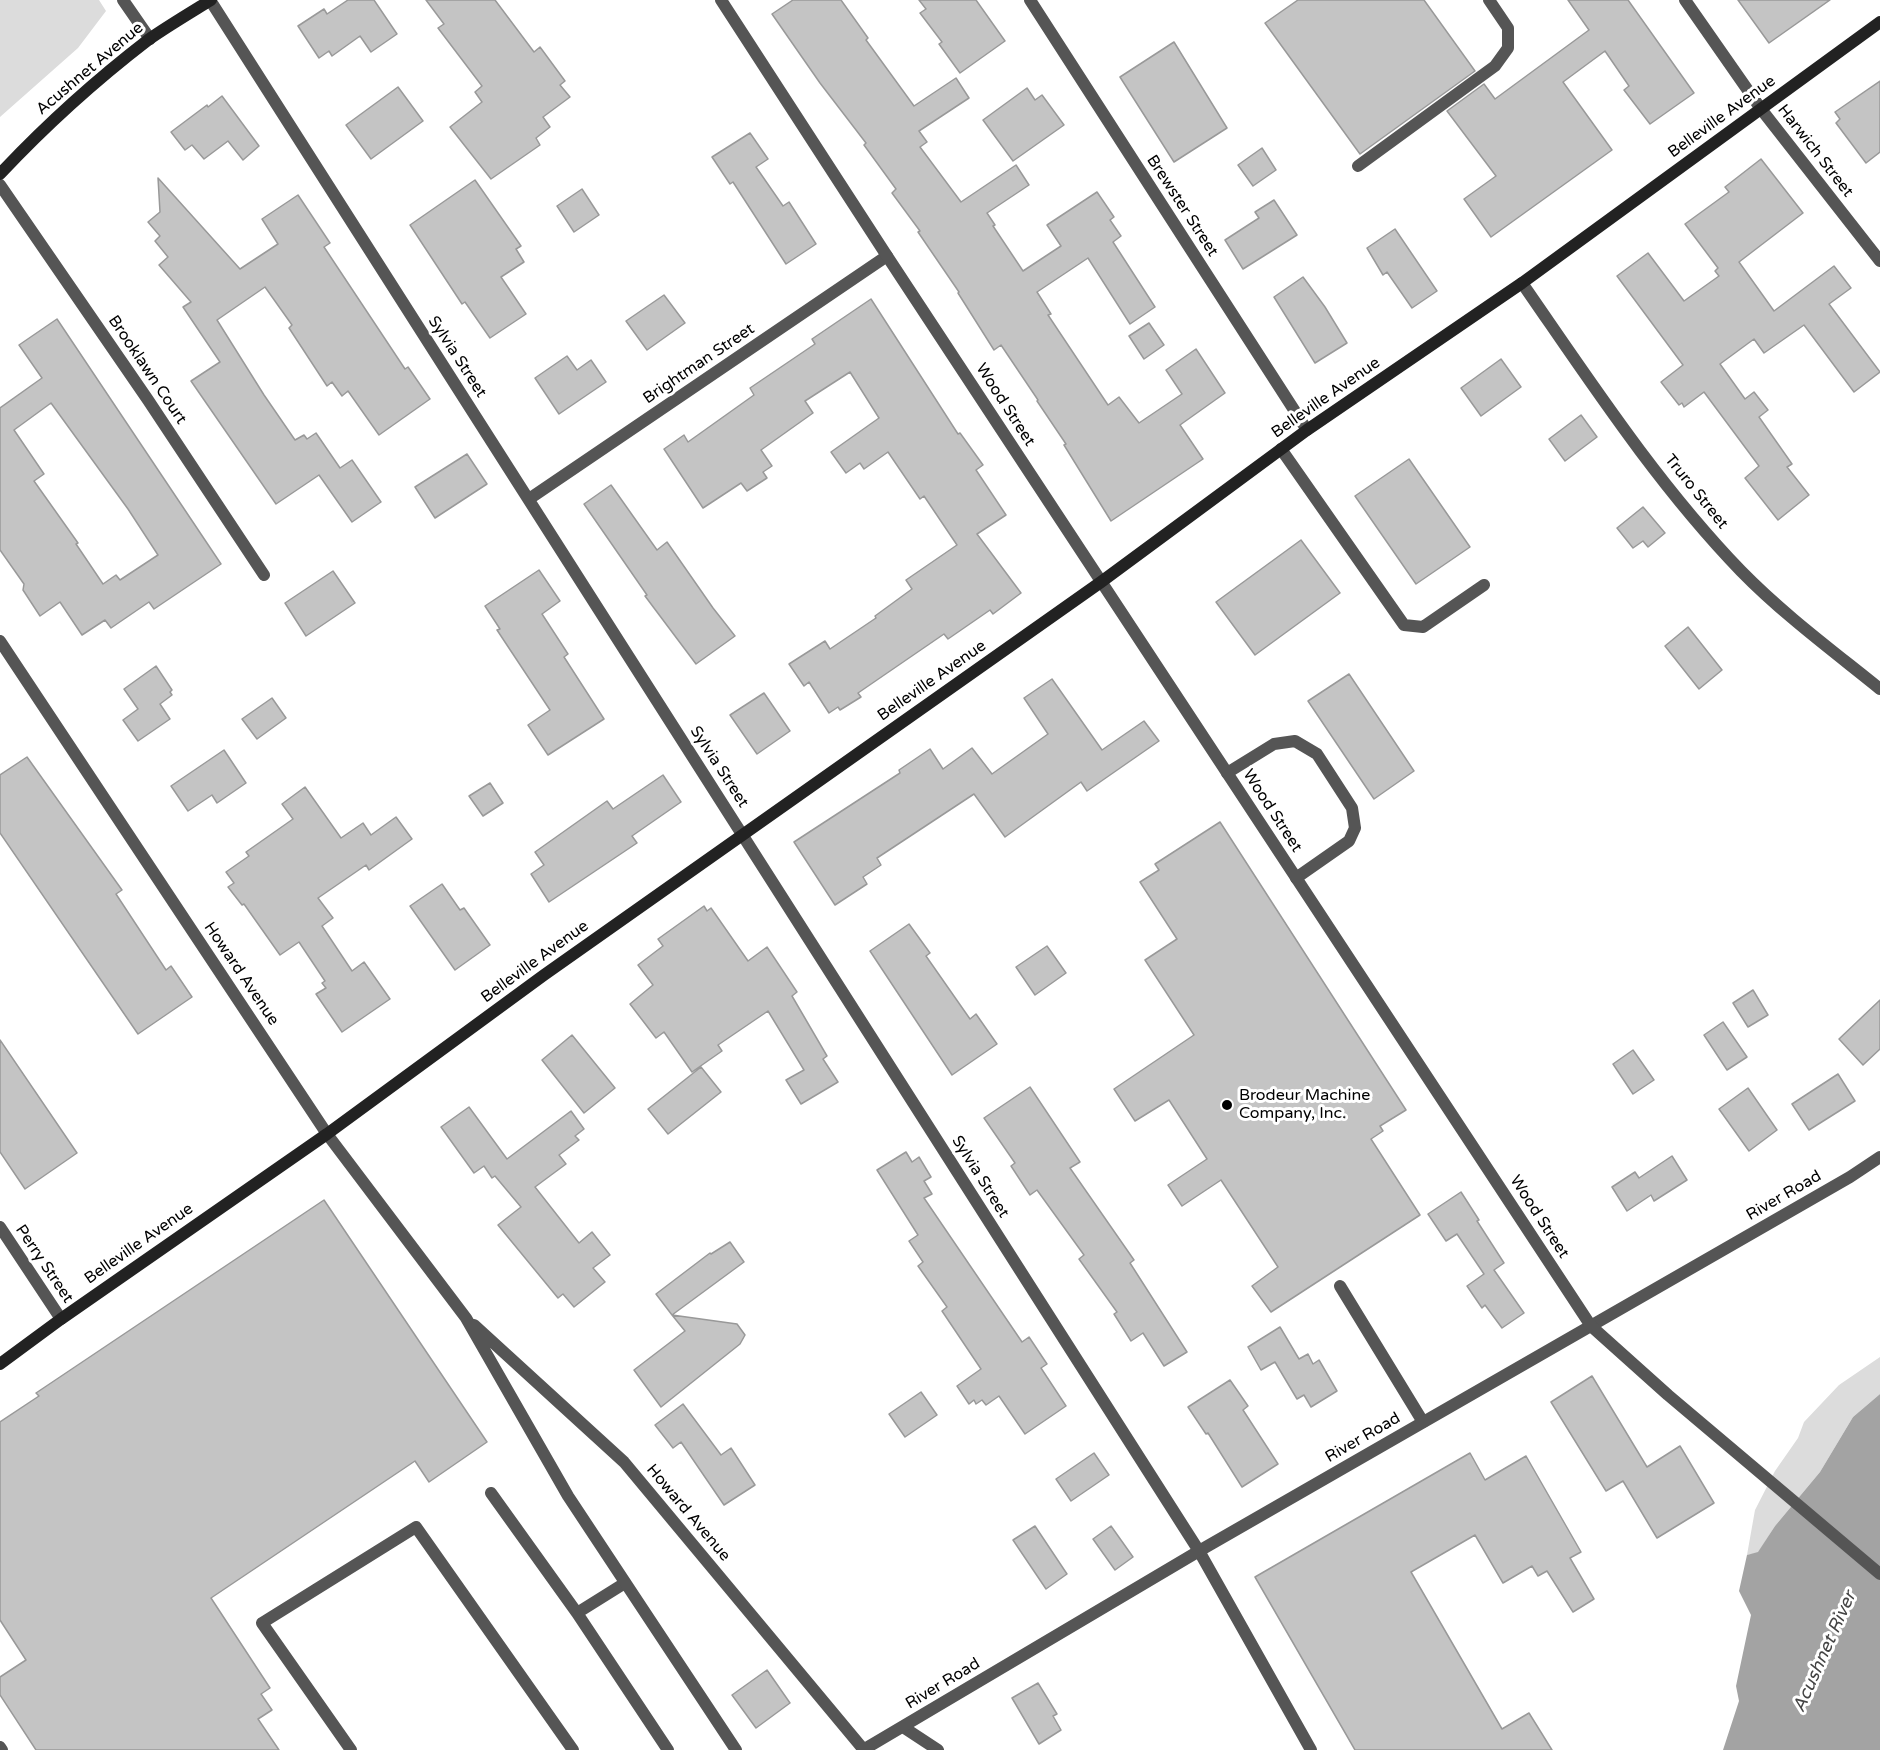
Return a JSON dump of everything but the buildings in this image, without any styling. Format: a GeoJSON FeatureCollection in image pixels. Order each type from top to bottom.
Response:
{"type":"FeatureCollection","features":[{"type":"Feature","properties":{"kind":"main road","name":"Acushnet Avenue"},"geometry":{"type":"LineString","coordinates":[[0,174],[53,121],[150,39],[211,0]]}},
{"type":"Feature","properties":{"kind":"main road","name":"Belleville Avenue"},"geometry":{"type":"LineString","coordinates":[[0,1364],[327,1134],[544,975],[1101,582],[1307,430],[1522,284],[1880,22]]}},
{"type":"Feature","properties":{"kind":"street"},"geometry":{"type":"LineString","coordinates":[[123,0],[150,39]]}},
{"type":"Feature","properties":{"kind":"street","name":"Sylvia Street"},"geometry":{"type":"LineString","coordinates":[[211,0],[1199,1551],[1311,1750]]}},
{"type":"Feature","properties":{"kind":"street","name":"Wood Street"},"geometry":{"type":"LineString","coordinates":[[722,0],[887,256],[1591,1326],[1668,1395],[1877,1572]]}},
{"type":"Feature","properties":{"kind":"street","name":"Brewster Street"},"geometry":{"type":"LineString","coordinates":[[1030,0],[1307,430]]}},
{"type":"Feature","properties":{"kind":"street"},"geometry":{"type":"LineString","coordinates":[[1358,166],[1495,66],[1508,48],[1508,28],[1489,0]]}},
{"type":"Feature","properties":{"kind":"street","name":"Harwich Street"},"geometry":{"type":"LineString","coordinates":[[1685,0],[1761,109],[1880,261]]}},
{"type":"Feature","properties":{"kind":"street","name":"Brooklawn Court"},"geometry":{"type":"LineString","coordinates":[[0,184],[264,575]]}},
{"type":"Feature","properties":{"kind":"street","name":"Brightman Street"},"geometry":{"type":"LineString","coordinates":[[529,499],[887,256]]}},
{"type":"Feature","properties":{"kind":"street","name":"Truro Street"},"geometry":{"type":"LineString","coordinates":[[1522,284],[1626,429],[1701,526],[1742,572],[1777,604],[1880,689]]}},
{"type":"Feature","properties":{"kind":"street"},"geometry":{"type":"LineString","coordinates":[[1281,449],[1404,625],[1423,627],[1484,585]]}},
{"type":"Feature","properties":{"kind":"street","name":"Howard Avenue"},"geometry":{"type":"LineString","coordinates":[[0,641],[327,1134],[466,1318],[567,1496],[736,1750]]}},
{"type":"Feature","properties":{"kind":"street"},"geometry":{"type":"LineString","coordinates":[[1227,773],[1274,744],[1295,741],[1317,754],[1352,808],[1355,828],[1349,841],[1296,878]]}},
{"type":"Feature","properties":{"kind":"street","name":"River Road"},"geometry":{"type":"LineString","coordinates":[[864,1750],[1199,1551],[1850,1177],[1880,1157]]}},
{"type":"Feature","properties":{"kind":"street","name":"Perry Street"},"geometry":{"type":"LineString","coordinates":[[0,1227],[61,1319]]}},
{"type":"Feature","properties":{"kind":"street"},"geometry":{"type":"LineString","coordinates":[[1340,1286],[1423,1422]]}},
{"type":"Feature","properties":{"kind":"street","name":"Howard Avenue"},"geometry":{"type":"LineString","coordinates":[[466,1318],[624,1462],[864,1750]]}},
{"type":"Feature","properties":{"kind":"street"},"geometry":{"type":"LineString","coordinates":[[491,1492],[668,1750]]}},
{"type":"Feature","properties":{"kind":"street"},"geometry":{"type":"LineString","coordinates":[[351,1750],[262,1623],[416,1527],[573,1750]]}},
{"type":"Feature","properties":{"kind":"street"},"geometry":{"type":"LineString","coordinates":[[576,1613],[626,1583]]}},
{"type":"Feature","properties":{"kind":"street"},"geometry":{"type":"LineString","coordinates":[[903,1727],[938,1750]]}},
{"type":"Feature","properties":{"kind":"shaded area"},"geometry":{"type":"Polygon","coordinates":[[[0,0],[99,0],[106,11],[78,48],[0,117],[0,0]]]}},
{"type":"Feature","properties":{"kind":"shaded area"},"geometry":{"type":"Polygon","coordinates":[[[1880,1357],[1880,1394],[1853,1417],[1820,1472],[1775,1526],[1758,1553],[1747,1555],[1755,1510],[1775,1471],[1798,1438],[1804,1422],[1839,1385],[1880,1357]]]}},
{"type":"Feature","properties":{"kind":"water","name":"Acushnet River"},"geometry":{"type":"Polygon","coordinates":[[[1880,1394],[1880,1750],[1723,1750],[1739,1701],[1736,1686],[1751,1615],[1739,1591],[1747,1555],[1758,1552],[1775,1526],[1820,1472],[1853,1417],[1880,1394]]]}},
{"type":"Feature","properties":{"kind":"place","name":"Brodeur Machine Company, Inc."},"geometry":{"type":"Point","coordinates":[1227,1105]}}]}
